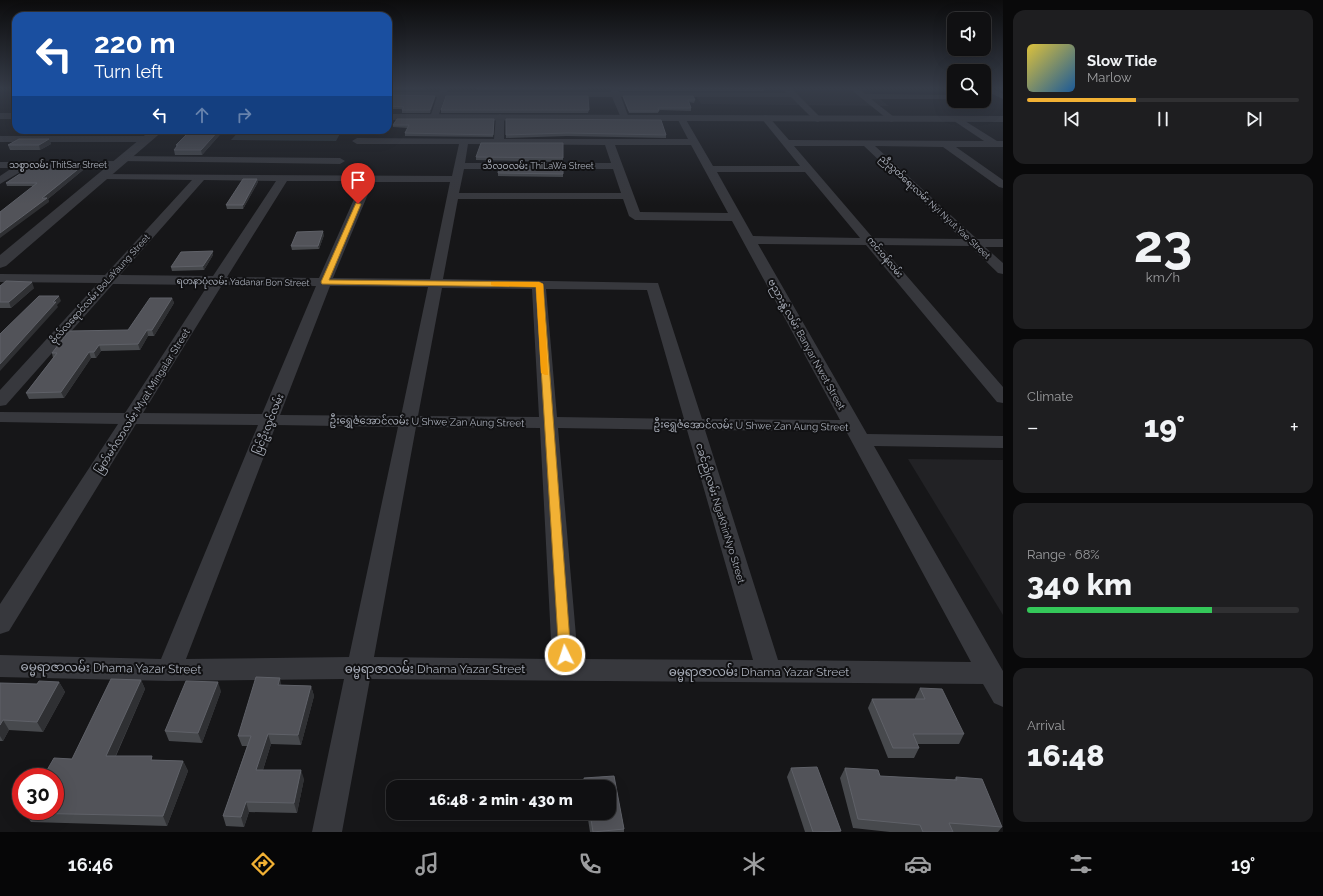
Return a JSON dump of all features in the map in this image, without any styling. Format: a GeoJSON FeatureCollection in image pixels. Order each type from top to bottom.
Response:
{"type":"FeatureCollection","features":[{"type":"Feature","properties":{"kind":"street"},"geometry":{"type":"LineString","coordinates":[[499,141],[500,127]]}},
{"type":"Feature","properties":{"kind":"street","name":"ဗညားနွဲ့လမ်း Banyar Nwet Street"},"geometry":{"type":"LineString","coordinates":[[687,127],[1003,695]]}},
{"type":"Feature","properties":{"kind":"street","name":"ကင်းဝန်လမ်း"},"geometry":{"type":"LineString","coordinates":[[772,127],[1003,398]]}},
{"type":"Feature","properties":{"kind":"street"},"geometry":{"type":"LineString","coordinates":[[970,127],[999,144]]}},
{"type":"Feature","properties":{"kind":"street"},"geometry":{"type":"LineString","coordinates":[[0,263],[153,134]]}},
{"type":"Feature","properties":{"kind":"street"},"geometry":{"type":"LineString","coordinates":[[0,140],[147,139]]}},
{"type":"Feature","properties":{"kind":"street"},"geometry":{"type":"LineString","coordinates":[[357,141],[695,142]]}},
{"type":"Feature","properties":{"kind":"street"},"geometry":{"type":"LineString","coordinates":[[327,832],[464,141]]}},
{"type":"Feature","properties":{"kind":"street"},"geometry":{"type":"LineString","coordinates":[[609,142],[635,216],[736,217]]}},
{"type":"Feature","properties":{"kind":"street"},"geometry":{"type":"LineString","coordinates":[[786,144],[999,144]]}},
{"type":"Feature","properties":{"kind":"street","name":"ညီညွတ်ရေးလမ်း Nyi Nyut Yae Street"},"geometry":{"type":"LineString","coordinates":[[867,144],[1003,270]]}},
{"type":"Feature","properties":{"kind":"street"},"geometry":{"type":"LineString","coordinates":[[946,144],[1003,185]]}},
{"type":"Feature","properties":{"kind":"street","name":"သစ္စာလမ်း ThitSar Street"},"geometry":{"type":"LineString","coordinates":[[0,165],[120,162],[340,161]]}},
{"type":"Feature","properties":{"kind":"street"},"geometry":{"type":"LineString","coordinates":[[0,181],[24,165]]}},
{"type":"Feature","properties":{"kind":"street","name":"သီလဝလမ်း ThiLaWa Street"},"geometry":{"type":"LineString","coordinates":[[457,180],[617,166]]}},
{"type":"Feature","properties":{"kind":"street"},"geometry":{"type":"LineString","coordinates":[[710,169],[809,169]]}},
{"type":"Feature","properties":{"kind":"street"},"geometry":{"type":"LineString","coordinates":[[980,169],[996,169]]}},
{"type":"Feature","properties":{"kind":"street"},"geometry":{"type":"LineString","coordinates":[[103,176],[457,180],[627,196]]}},
{"type":"Feature","properties":{"kind":"street","name":"ဗိုလ်လရောင်လမ်း BoLaYaung Street"},"geometry":{"type":"LineString","coordinates":[[0,401],[201,177]]}},
{"type":"Feature","properties":{"kind":"street","name":"မြတ်မင်္ဂလာလမ်း Myat Mingalar Street"},"geometry":{"type":"LineString","coordinates":[[0,624],[283,178]]}},
{"type":"Feature","properties":{"kind":"street","name":"ပြင်ဦးလွင်လမ်း"},"geometry":{"type":"LineString","coordinates":[[168,670],[324,282],[369,178]]}},
{"type":"Feature","properties":{"kind":"street"},"geometry":{"type":"LineString","coordinates":[[750,240],[1003,244]]}},
{"type":"Feature","properties":{"kind":"street","name":"ရတနာပုံလမ်း Yadanar Bon Street"},"geometry":{"type":"LineString","coordinates":[[0,278],[217,282],[653,286]]}},
{"type":"Feature","properties":{"kind":"street"},"geometry":{"type":"LineString","coordinates":[[539,284],[566,670]]}},
{"type":"Feature","properties":{"kind":"street","name":"ငခင်ညိုလမ်း NgaKhinNyo Street"},"geometry":{"type":"LineString","coordinates":[[653,286],[769,672]]}},
{"type":"Feature","properties":{"kind":"street","name":"ဦးရွှေဇံအောင်လမ်း U Shwe Zan Aung Street"},"geometry":{"type":"LineString","coordinates":[[0,417],[130,420],[269,419],[694,424],[1003,442]]}},
{"type":"Feature","properties":{"kind":"street","name":"ဓမ္မရာဇာလမ်း Dhama Yazar Street"},"geometry":{"type":"LineString","coordinates":[[0,666],[168,670],[359,668],[769,672],[990,672]]}},
{"type":"Feature","properties":{"kind":"shaded area"},"geometry":{"type":"Polygon","coordinates":[[[236,134],[340,134],[336,141],[231,140],[236,134]]]}},
{"type":"Feature","properties":{"kind":"shaded area"},"geometry":{"type":"Polygon","coordinates":[[[908,459],[1003,460],[1003,615],[908,459]]]}},
{"type":"Feature","properties":{"kind":"building"},"geometry":{"type":"Polygon","coordinates":[[[408,127],[494,127],[493,135],[405,133],[408,127]]]}},
{"type":"Feature","properties":{"kind":"building"},"geometry":{"type":"Polygon","coordinates":[[[506,127],[663,127],[666,135],[567,133],[506,135],[506,127]]]}},
{"type":"Feature","properties":{"kind":"building"},"geometry":{"type":"Polygon","coordinates":[[[187,134],[215,134],[201,150],[174,150],[178,145],[176,145],[187,134]]]}},
{"type":"Feature","properties":{"kind":"building"},"geometry":{"type":"Polygon","coordinates":[[[19,139],[49,139],[39,145],[8,145],[19,139]]]}},
{"type":"Feature","properties":{"kind":"building"},"geometry":{"type":"Polygon","coordinates":[[[481,143],[563,143],[563,158],[476,157],[481,143]]]}},
{"type":"Feature","properties":{"kind":"building"},"geometry":{"type":"Polygon","coordinates":[[[32,166],[82,166],[42,198],[47,198],[0,233],[0,212],[37,183],[6,183],[32,166]]]}},
{"type":"Feature","properties":{"kind":"building"},"geometry":{"type":"Polygon","coordinates":[[[499,167],[563,167],[563,174],[498,173],[499,167]]]}},
{"type":"Feature","properties":{"kind":"building"},"geometry":{"type":"Polygon","coordinates":[[[243,179],[257,179],[243,205],[226,205],[243,179]]]}},
{"type":"Feature","properties":{"kind":"building"},"geometry":{"type":"Polygon","coordinates":[[[323,231],[318,246],[291,246],[297,232],[323,231]]]}},
{"type":"Feature","properties":{"kind":"building"},"geometry":{"type":"Polygon","coordinates":[[[213,251],[203,266],[171,267],[181,252],[213,251]]]}},
{"type":"Feature","properties":{"kind":"building"},"geometry":{"type":"Polygon","coordinates":[[[6,281],[32,282],[9,302],[0,302],[0,286],[6,281]]]}},
{"type":"Feature","properties":{"kind":"building"},"geometry":{"type":"Polygon","coordinates":[[[39,296],[59,296],[53,302],[56,302],[0,364],[0,334],[39,296]]]}},
{"type":"Feature","properties":{"kind":"building"},"geometry":{"type":"Polygon","coordinates":[[[150,298],[172,298],[152,330],[147,330],[138,344],[99,345],[94,352],[89,352],[61,392],[26,393],[57,353],[52,353],[69,331],[128,330],[150,298]]]}},
{"type":"Feature","properties":{"kind":"building"},"geometry":{"type":"Polygon","coordinates":[[[256,677],[280,678],[278,685],[311,686],[298,735],[268,734],[256,770],[301,770],[294,803],[246,802],[241,817],[223,816],[251,736],[238,736],[256,677]]]}},
{"type":"Feature","properties":{"kind":"building"},"geometry":{"type":"Polygon","coordinates":[[[111,679],[141,680],[106,756],[152,756],[151,760],[183,761],[163,816],[64,814],[64,768],[48,768],[54,758],[72,759],[111,679]]]}},
{"type":"Feature","properties":{"kind":"building"},"geometry":{"type":"Polygon","coordinates":[[[39,681],[59,682],[37,722],[3,720],[0,725],[0,683],[37,684],[39,681]]]}},
{"type":"Feature","properties":{"kind":"building"},"geometry":{"type":"Polygon","coordinates":[[[186,681],[218,682],[198,733],[165,731],[186,681]]]}},
{"type":"Feature","properties":{"kind":"building"},"geometry":{"type":"Polygon","coordinates":[[[920,688],[942,689],[964,734],[913,734],[919,748],[893,748],[872,699],[925,699],[920,688]]]}},
{"type":"Feature","properties":{"kind":"building"},"geometry":{"type":"Polygon","coordinates":[[[817,767],[841,831],[813,832],[791,768],[817,767]]]}},
{"type":"Feature","properties":{"kind":"building"},"geometry":{"type":"Polygon","coordinates":[[[845,768],[878,770],[880,776],[957,780],[956,777],[982,779],[1002,827],[949,823],[953,832],[923,832],[920,825],[858,819],[845,768]]]}},
{"type":"Feature","properties":{"kind":"building"},"geometry":{"type":"Polygon","coordinates":[[[614,776],[615,780],[584,780],[584,778],[614,776]]]}},
{"type":"Feature","properties":{"kind":"building"},"geometry":{"type":"Polygon","coordinates":[[[616,787],[624,829],[593,832],[591,820],[616,820],[616,787]]]}},
{"type":"Feature","properties":{"kind":"slow traffic"},"geometry":{"type":"LineString","coordinates":[[494,284],[539,284],[545,373]]}},
{"type":"Feature","properties":{"kind":"route"},"geometry":{"type":"LineString","coordinates":[[358,204],[324,282],[539,284],[565,655]]}}]}
